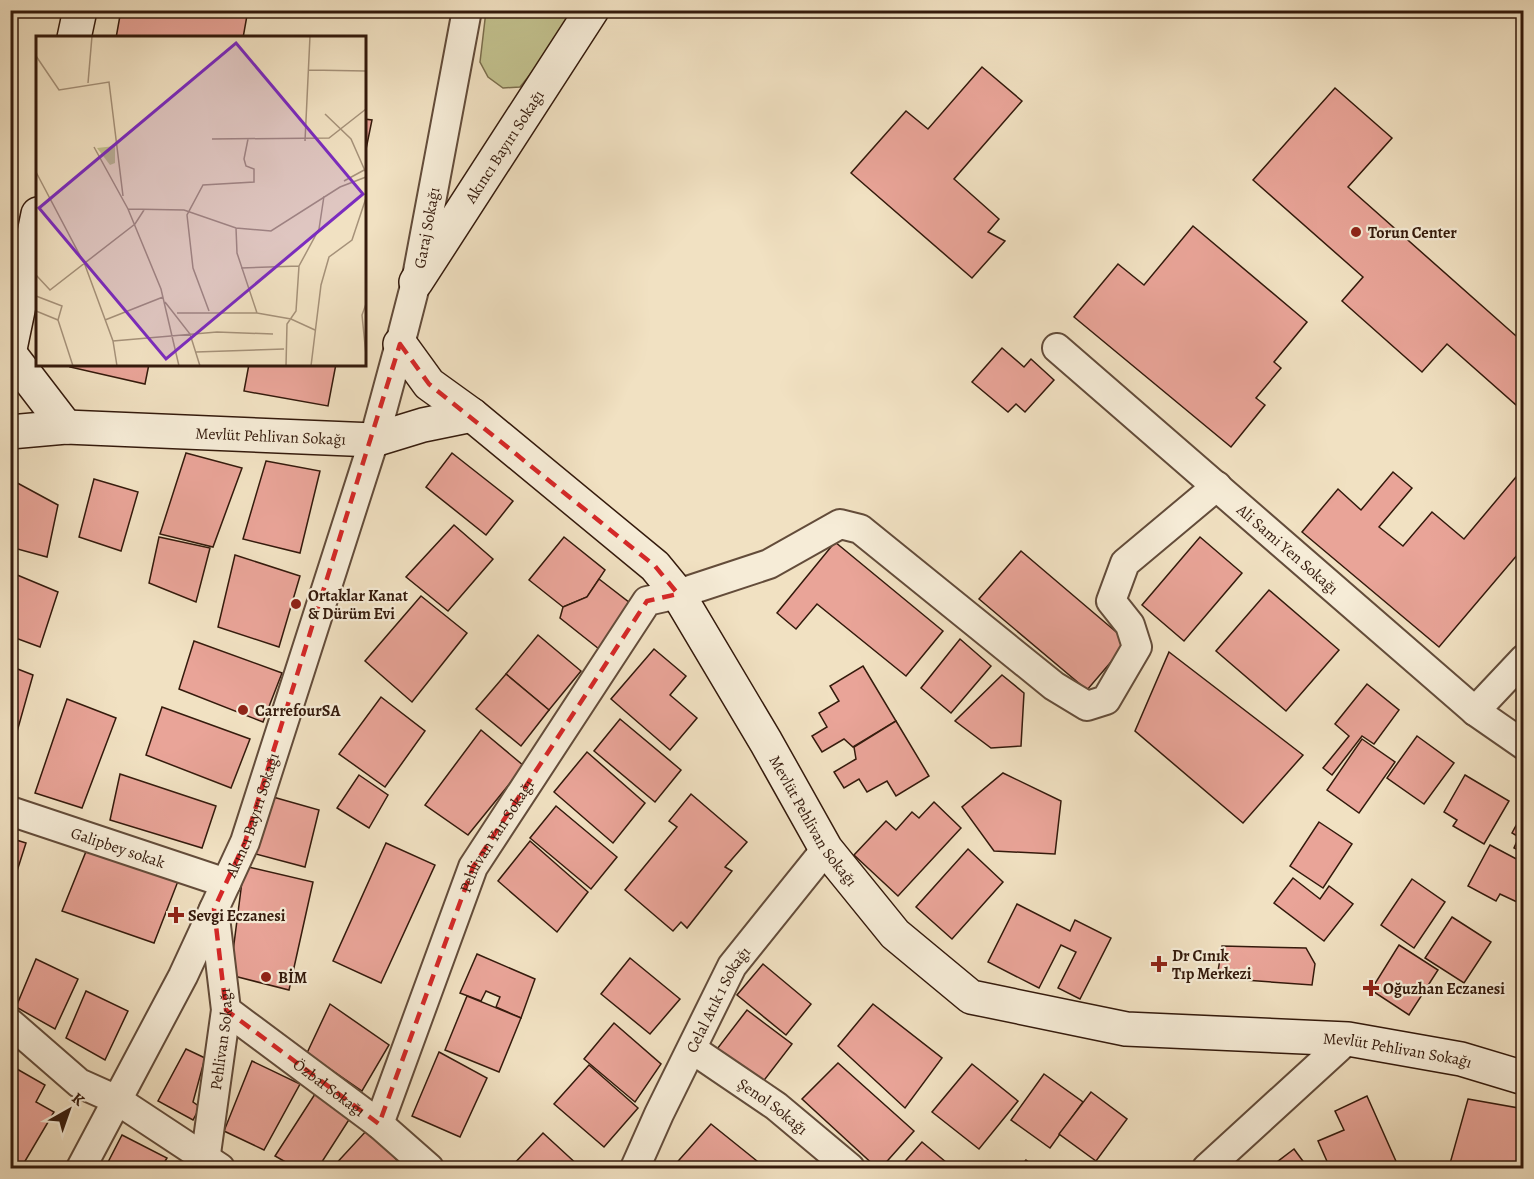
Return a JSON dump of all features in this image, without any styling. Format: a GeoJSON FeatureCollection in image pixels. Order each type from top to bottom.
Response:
{"type":"FeatureCollection","features":[{"type":"Feature","properties":{"kind":"street"},"geometry":{"type":"LineString","coordinates":[[74,36],[80,10]]}},
{"type":"Feature","properties":{"kind":"street","name":"Garaj Sokağı"},"geometry":{"type":"LineString","coordinates":[[374,440],[416,282],[467,10]]}},
{"type":"Feature","properties":{"kind":"street","name":"Akıncı Bayırı Sokağı"},"geometry":{"type":"LineString","coordinates":[[416,282],[592,10]]}},
{"type":"Feature","properties":{"kind":"street"},"geometry":{"type":"LineString","coordinates":[[10,349],[36,224]]}},
{"type":"Feature","properties":{"kind":"street","name":"Mevlüt Pehlivan Sokağı"},"geometry":{"type":"LineString","coordinates":[[400,344],[429,384],[472,415],[655,566],[678,594],[766,742],[826,849],[895,934],[971,998],[1126,1029],[1348,1040],[1461,1059],[1524,1078]]}},
{"type":"Feature","properties":{"kind":"street","name":"Ali Sami Yen Sokağı"},"geometry":{"type":"LineString","coordinates":[[1057,348],[1475,711],[1524,745]]}},
{"type":"Feature","properties":{"kind":"street"},"geometry":{"type":"LineString","coordinates":[[10,354],[66,427]]}},
{"type":"Feature","properties":{"kind":"street","name":"Mevlüt Pehlivan Sokağı"},"geometry":{"type":"LineString","coordinates":[[10,432],[66,427],[374,440],[423,425],[472,415]]}},
{"type":"Feature","properties":{"kind":"street","name":"Akıncı Bayırı Sokağı"},"geometry":{"type":"LineString","coordinates":[[81,1168],[183,976],[246,842],[374,440]]}},
{"type":"Feature","properties":{"kind":"street","name":"Pehlivan Yan Sokağı"},"geometry":{"type":"LineString","coordinates":[[379,1124],[473,867],[647,601],[678,594],[769,564],[840,524],[860,529],[1054,686],[1087,706],[1106,700],[1137,647],[1130,625],[1111,601],[1125,563],[1217,486]]}},
{"type":"Feature","properties":{"kind":"street"},"geometry":{"type":"LineString","coordinates":[[1475,711],[1524,659]]}},
{"type":"Feature","properties":{"kind":"street","name":"Galipbey sokak"},"geometry":{"type":"LineString","coordinates":[[10,812],[226,883]]}},
{"type":"Feature","properties":{"kind":"street","name":"Celal Atık 1 Sokağı"},"geometry":{"type":"LineString","coordinates":[[635,1168],[732,966],[826,849]]}},
{"type":"Feature","properties":{"kind":"street","name":"Pehlivan Sokağı"},"geometry":{"type":"LineString","coordinates":[[210,1165],[226,1010],[214,909]]}},
{"type":"Feature","properties":{"kind":"street","name":"Özbal Sokağı"},"geometry":{"type":"LineString","coordinates":[[226,1010],[379,1124],[429,1168]]}},
{"type":"Feature","properties":{"kind":"street","name":"Mevlüt Pehlivan Sokağı"},"geometry":{"type":"LineString","coordinates":[[1268,1036],[1337,1021],[1408,1030],[1524,1054]]}},
{"type":"Feature","properties":{"kind":"street"},"geometry":{"type":"LineString","coordinates":[[10,1023],[79,1083],[117,1101],[210,1165]]}},
{"type":"Feature","properties":{"kind":"street"},"geometry":{"type":"LineString","coordinates":[[1207,1168],[1348,1040]]}},
{"type":"Feature","properties":{"kind":"street","name":"Şenol Sokağı"},"geometry":{"type":"LineString","coordinates":[[692,1048],[776,1106],[850,1168]]}},
{"type":"Feature","properties":{"kind":"highlighted area"},"geometry":{"type":"Polygon","coordinates":[[[400,344],[429,384],[655,566],[678,594],[647,601],[473,867],[379,1124],[226,1010],[214,909],[245,842],[400,344]]]}},
{"type":"Feature","properties":{"kind":"shaded area"},"geometry":{"type":"Polygon","coordinates":[[[486,11],[581,11],[520,87],[503,88],[488,77],[480,62],[486,11]]]}},
{"type":"Feature","properties":{"kind":"building"},"geometry":{"type":"Polygon","coordinates":[[[121,10],[248,10],[243,36],[116,36],[121,10]]]}},
{"type":"Feature","properties":{"kind":"building"},"geometry":{"type":"Polygon","coordinates":[[[982,67],[1022,101],[954,179],[999,219],[988,232],[1005,241],[972,278],[851,173],[906,111],[928,129],[982,67]]]}},
{"type":"Feature","properties":{"kind":"building","name":"Torun Center"},"geometry":{"type":"Polygon","coordinates":[[[1335,88],[1392,138],[1348,187],[1524,343],[1524,412],[1447,344],[1422,372],[1342,301],[1363,277],[1253,180],[1335,88]]]}},
{"type":"Feature","properties":{"kind":"building"},"geometry":{"type":"Polygon","coordinates":[[[366,119],[372,120],[366,149],[366,119]]]}},
{"type":"Feature","properties":{"kind":"building"},"geometry":{"type":"Polygon","coordinates":[[[1193,226],[1307,322],[1274,362],[1281,368],[1256,398],[1265,405],[1231,447],[1074,317],[1118,264],[1144,285],[1193,226]]]}},
{"type":"Feature","properties":{"kind":"building"},"geometry":{"type":"Polygon","coordinates":[[[1002,348],[1024,367],[1031,359],[1054,380],[1025,412],[1016,404],[1008,412],[972,382],[1002,348]]]}},
{"type":"Feature","properties":{"kind":"building"},"geometry":{"type":"Polygon","coordinates":[[[70,366],[149,366],[145,384],[70,366]]]}},
{"type":"Feature","properties":{"kind":"building"},"geometry":{"type":"Polygon","coordinates":[[[249,366],[336,366],[328,406],[244,391],[249,366]]]}},
{"type":"Feature","properties":{"kind":"building"},"geometry":{"type":"Polygon","coordinates":[[[186,453],[242,468],[213,547],[160,534],[186,453]]]}},
{"type":"Feature","properties":{"kind":"building"},"geometry":{"type":"Polygon","coordinates":[[[452,453],[513,501],[486,535],[426,487],[452,453]]]}},
{"type":"Feature","properties":{"kind":"building"},"geometry":{"type":"Polygon","coordinates":[[[266,461],[320,471],[300,553],[243,539],[266,461]]]}},
{"type":"Feature","properties":{"kind":"building"},"geometry":{"type":"Polygon","coordinates":[[[1393,472],[1412,488],[1379,527],[1403,546],[1432,512],[1464,539],[1516,477],[1524,483],[1524,547],[1439,647],[1302,532],[1338,489],[1361,510],[1393,472]]]}},
{"type":"Feature","properties":{"kind":"building"},"geometry":{"type":"Polygon","coordinates":[[[10,479],[58,505],[47,557],[10,547],[10,479]]]}},
{"type":"Feature","properties":{"kind":"building"},"geometry":{"type":"Polygon","coordinates":[[[94,479],[138,492],[121,551],[79,537],[94,479]]]}},
{"type":"Feature","properties":{"kind":"building"},"geometry":{"type":"Polygon","coordinates":[[[454,525],[493,559],[448,611],[406,577],[454,525]]]}},
{"type":"Feature","properties":{"kind":"building"},"geometry":{"type":"Polygon","coordinates":[[[159,537],[210,548],[196,602],[149,583],[159,537]]]}},
{"type":"Feature","properties":{"kind":"building"},"geometry":{"type":"Polygon","coordinates":[[[564,537],[605,570],[587,597],[563,607],[529,580],[564,537]]]}},
{"type":"Feature","properties":{"kind":"building"},"geometry":{"type":"Polygon","coordinates":[[[1200,537],[1242,573],[1184,641],[1142,605],[1200,537]]]}},
{"type":"Feature","properties":{"kind":"building"},"geometry":{"type":"Polygon","coordinates":[[[835,542],[943,631],[906,676],[817,604],[796,629],[777,613],[835,542]]]}},
{"type":"Feature","properties":{"kind":"building"},"geometry":{"type":"Polygon","coordinates":[[[1021,551],[1128,642],[1087,690],[979,599],[1021,551]]]}},
{"type":"Feature","properties":{"kind":"building"},"geometry":{"type":"Polygon","coordinates":[[[235,555],[300,576],[279,647],[218,627],[235,555]]]}},
{"type":"Feature","properties":{"kind":"building"},"geometry":{"type":"Polygon","coordinates":[[[10,572],[58,592],[40,647],[10,636],[10,572]]]}},
{"type":"Feature","properties":{"kind":"building"},"geometry":{"type":"Polygon","coordinates":[[[599,579],[630,603],[599,649],[560,618],[563,607],[587,597],[599,579]]]}},
{"type":"Feature","properties":{"kind":"building"},"geometry":{"type":"Polygon","coordinates":[[[1269,590],[1339,650],[1286,711],[1216,651],[1269,590]]]}},
{"type":"Feature","properties":{"kind":"building"},"geometry":{"type":"Polygon","coordinates":[[[421,596],[467,633],[412,702],[365,661],[421,596]]]}},
{"type":"Feature","properties":{"kind":"building"},"geometry":{"type":"Polygon","coordinates":[[[538,635],[581,671],[549,710],[506,674],[538,635]]]}},
{"type":"Feature","properties":{"kind":"building"},"geometry":{"type":"Polygon","coordinates":[[[960,639],[991,666],[951,713],[921,688],[960,639]]]}},
{"type":"Feature","properties":{"kind":"building"},"geometry":{"type":"Polygon","coordinates":[[[194,641],[282,673],[263,722],[179,689],[194,641]]]}},
{"type":"Feature","properties":{"kind":"building"},"geometry":{"type":"Polygon","coordinates":[[[654,649],[686,676],[670,695],[697,718],[670,750],[611,699],[654,649]]]}},
{"type":"Feature","properties":{"kind":"building"},"geometry":{"type":"Polygon","coordinates":[[[1169,652],[1303,755],[1243,823],[1135,731],[1169,652]]]}},
{"type":"Feature","properties":{"kind":"building"},"geometry":{"type":"Polygon","coordinates":[[[10,666],[33,675],[13,746],[10,745],[10,666]]]}},
{"type":"Feature","properties":{"kind":"building"},"geometry":{"type":"Polygon","coordinates":[[[863,666],[896,721],[853,747],[844,739],[822,752],[812,736],[827,727],[819,713],[839,701],[830,686],[863,666]]]}},
{"type":"Feature","properties":{"kind":"building"},"geometry":{"type":"Polygon","coordinates":[[[506,674],[549,710],[521,746],[476,709],[506,674]]]}},
{"type":"Feature","properties":{"kind":"building"},"geometry":{"type":"Polygon","coordinates":[[[1002,675],[1024,693],[1021,746],[991,748],[955,721],[1002,675]]]}},
{"type":"Feature","properties":{"kind":"building"},"geometry":{"type":"Polygon","coordinates":[[[1367,684],[1399,710],[1374,744],[1362,736],[1332,775],[1323,768],[1349,736],[1335,724],[1367,684]]]}},
{"type":"Feature","properties":{"kind":"building"},"geometry":{"type":"Polygon","coordinates":[[[381,697],[425,731],[385,787],[339,754],[381,697]]]}},
{"type":"Feature","properties":{"kind":"building"},"geometry":{"type":"Polygon","coordinates":[[[67,699],[116,718],[82,808],[35,793],[67,699]]]}},
{"type":"Feature","properties":{"kind":"building"},"geometry":{"type":"Polygon","coordinates":[[[162,707],[250,739],[231,788],[146,755],[162,707]]]}},
{"type":"Feature","properties":{"kind":"building"},"geometry":{"type":"Polygon","coordinates":[[[620,719],[681,770],[655,802],[594,751],[620,719]]]}},
{"type":"Feature","properties":{"kind":"building"},"geometry":{"type":"Polygon","coordinates":[[[896,721],[929,776],[896,796],[887,781],[867,792],[859,779],[844,788],[834,772],[856,759],[854,747],[896,721]]]}},
{"type":"Feature","properties":{"kind":"building"},"geometry":{"type":"Polygon","coordinates":[[[481,730],[524,766],[468,835],[425,805],[481,730]]]}},
{"type":"Feature","properties":{"kind":"building"},"geometry":{"type":"Polygon","coordinates":[[[1417,736],[1454,763],[1424,804],[1387,778],[1417,736]]]}},
{"type":"Feature","properties":{"kind":"building"},"geometry":{"type":"Polygon","coordinates":[[[1362,739],[1395,762],[1359,813],[1327,790],[1362,739]]]}},
{"type":"Feature","properties":{"kind":"building"},"geometry":{"type":"Polygon","coordinates":[[[587,752],[645,803],[613,843],[554,792],[587,752]]]}},
{"type":"Feature","properties":{"kind":"building"},"geometry":{"type":"Polygon","coordinates":[[[1003,773],[1061,801],[1055,854],[994,851],[962,807],[1003,773]]]}},
{"type":"Feature","properties":{"kind":"building"},"geometry":{"type":"Polygon","coordinates":[[[120,774],[216,806],[202,848],[110,820],[120,774]]]}},
{"type":"Feature","properties":{"kind":"building"},"geometry":{"type":"Polygon","coordinates":[[[359,775],[388,795],[369,828],[337,808],[359,775]]]}},
{"type":"Feature","properties":{"kind":"building"},"geometry":{"type":"Polygon","coordinates":[[[1465,775],[1509,801],[1484,844],[1453,826],[1457,820],[1444,812],[1465,775]]]}},
{"type":"Feature","properties":{"kind":"building"},"geometry":{"type":"Polygon","coordinates":[[[691,794],[747,842],[725,867],[732,871],[687,928],[681,922],[673,931],[625,890],[677,827],[669,821],[691,794]]]}},
{"type":"Feature","properties":{"kind":"building"},"geometry":{"type":"Polygon","coordinates":[[[266,795],[319,810],[305,867],[252,853],[266,795]]]}},
{"type":"Feature","properties":{"kind":"building"},"geometry":{"type":"Polygon","coordinates":[[[934,802],[961,828],[898,896],[854,855],[886,821],[896,830],[912,812],[919,818],[934,802]]]}},
{"type":"Feature","properties":{"kind":"building"},"geometry":{"type":"Polygon","coordinates":[[[556,806],[617,857],[591,889],[530,838],[556,806]]]}},
{"type":"Feature","properties":{"kind":"building"},"geometry":{"type":"Polygon","coordinates":[[[1524,811],[1524,853],[1514,848],[1519,837],[1512,833],[1524,811]]]}},
{"type":"Feature","properties":{"kind":"building"},"geometry":{"type":"Polygon","coordinates":[[[1319,822],[1352,844],[1323,888],[1290,866],[1319,822]]]}},
{"type":"Feature","properties":{"kind":"building"},"geometry":{"type":"Polygon","coordinates":[[[10,838],[26,843],[10,893],[10,838]]]}},
{"type":"Feature","properties":{"kind":"building"},"geometry":{"type":"Polygon","coordinates":[[[530,841],[588,892],[557,932],[498,881],[530,841]]]}},
{"type":"Feature","properties":{"kind":"building"},"geometry":{"type":"Polygon","coordinates":[[[386,843],[435,865],[381,983],[333,961],[386,843]]]}},
{"type":"Feature","properties":{"kind":"building"},"geometry":{"type":"Polygon","coordinates":[[[89,844],[180,876],[154,943],[62,911],[89,844]]]}},
{"type":"Feature","properties":{"kind":"building"},"geometry":{"type":"Polygon","coordinates":[[[1490,845],[1524,863],[1524,890],[1517,902],[1500,894],[1496,901],[1468,886],[1490,845]]]}},
{"type":"Feature","properties":{"kind":"building"},"geometry":{"type":"Polygon","coordinates":[[[968,849],[1003,882],[952,939],[916,907],[968,849]]]}},
{"type":"Feature","properties":{"kind":"building"},"geometry":{"type":"Polygon","coordinates":[[[244,866],[313,882],[289,990],[230,975],[244,866]]]}},
{"type":"Feature","properties":{"kind":"building"},"geometry":{"type":"Polygon","coordinates":[[[1293,878],[1320,899],[1329,886],[1353,904],[1324,941],[1274,903],[1293,878]]]}},
{"type":"Feature","properties":{"kind":"building"},"geometry":{"type":"Polygon","coordinates":[[[1412,879],[1445,902],[1414,948],[1381,925],[1412,879]]]}},
{"type":"Feature","properties":{"kind":"building"},"geometry":{"type":"Polygon","coordinates":[[[1017,904],[1070,931],[1075,920],[1111,938],[1080,999],[1058,988],[1076,952],[1061,945],[1039,988],[988,962],[1017,904]]]}},
{"type":"Feature","properties":{"kind":"building"},"geometry":{"type":"Polygon","coordinates":[[[1452,917],[1491,942],[1464,983],[1425,958],[1452,917]]]}},
{"type":"Feature","properties":{"kind":"building"},"geometry":{"type":"Polygon","coordinates":[[[1399,945],[1438,970],[1409,1015],[1371,990],[1399,945]]]}},
{"type":"Feature","properties":{"kind":"building"},"geometry":{"type":"Polygon","coordinates":[[[1222,946],[1306,948],[1315,964],[1312,985],[1217,978],[1222,946]]]}},
{"type":"Feature","properties":{"kind":"building"},"geometry":{"type":"Polygon","coordinates":[[[477,954],[535,979],[521,1018],[496,1007],[500,997],[486,991],[481,1001],[460,993],[477,954]]]}},
{"type":"Feature","properties":{"kind":"building"},"geometry":{"type":"Polygon","coordinates":[[[630,958],[680,999],[650,1034],[601,994],[630,958]]]}},
{"type":"Feature","properties":{"kind":"building"},"geometry":{"type":"Polygon","coordinates":[[[36,959],[78,979],[55,1029],[16,1007],[36,959]]]}},
{"type":"Feature","properties":{"kind":"building"},"geometry":{"type":"Polygon","coordinates":[[[763,964],[811,1004],[786,1035],[737,995],[763,964]]]}},
{"type":"Feature","properties":{"kind":"building"},"geometry":{"type":"Polygon","coordinates":[[[86,991],[128,1011],[105,1060],[66,1038],[86,991]]]}},
{"type":"Feature","properties":{"kind":"building"},"geometry":{"type":"Polygon","coordinates":[[[467,996],[521,1018],[499,1072],[445,1050],[467,996]]]}},
{"type":"Feature","properties":{"kind":"building"},"geometry":{"type":"Polygon","coordinates":[[[330,1004],[389,1045],[362,1091],[307,1053],[330,1004]]]}},
{"type":"Feature","properties":{"kind":"building"},"geometry":{"type":"Polygon","coordinates":[[[873,1004],[942,1058],[905,1108],[838,1046],[873,1004]]]}},
{"type":"Feature","properties":{"kind":"building"},"geometry":{"type":"Polygon","coordinates":[[[747,1010],[792,1044],[762,1083],[717,1049],[747,1010]]]}},
{"type":"Feature","properties":{"kind":"building"},"geometry":{"type":"Polygon","coordinates":[[[614,1023],[661,1064],[635,1102],[584,1059],[614,1023]]]}},
{"type":"Feature","properties":{"kind":"building"},"geometry":{"type":"Polygon","coordinates":[[[186,1049],[205,1058],[193,1102],[200,1107],[193,1120],[158,1101],[186,1049]]]}},
{"type":"Feature","properties":{"kind":"building"},"geometry":{"type":"Polygon","coordinates":[[[439,1052],[487,1078],[460,1137],[412,1116],[439,1052]]]}},
{"type":"Feature","properties":{"kind":"building"},"geometry":{"type":"Polygon","coordinates":[[[252,1061],[300,1084],[264,1150],[224,1131],[252,1061]]]}},
{"type":"Feature","properties":{"kind":"building"},"geometry":{"type":"Polygon","coordinates":[[[838,1063],[914,1131],[881,1168],[877,1168],[802,1099],[838,1063]]]}},
{"type":"Feature","properties":{"kind":"building"},"geometry":{"type":"Polygon","coordinates":[[[972,1064],[1018,1101],[979,1149],[932,1112],[972,1064]]]}},
{"type":"Feature","properties":{"kind":"building"},"geometry":{"type":"Polygon","coordinates":[[[10,1065],[45,1085],[36,1102],[54,1112],[21,1168],[10,1168],[10,1065]]]}},
{"type":"Feature","properties":{"kind":"building"},"geometry":{"type":"Polygon","coordinates":[[[589,1065],[638,1108],[604,1147],[554,1104],[589,1065]]]}},
{"type":"Feature","properties":{"kind":"building"},"geometry":{"type":"Polygon","coordinates":[[[1044,1074],[1083,1102],[1050,1148],[1011,1120],[1044,1074]]]}},
{"type":"Feature","properties":{"kind":"building"},"geometry":{"type":"Polygon","coordinates":[[[1091,1092],[1127,1119],[1096,1161],[1059,1134],[1091,1092]]]}},
{"type":"Feature","properties":{"kind":"building"},"geometry":{"type":"Polygon","coordinates":[[[315,1094],[352,1115],[318,1168],[296,1168],[275,1156],[315,1094]]]}},
{"type":"Feature","properties":{"kind":"building"},"geometry":{"type":"Polygon","coordinates":[[[1367,1096],[1399,1168],[1330,1168],[1318,1141],[1344,1130],[1335,1111],[1367,1096]]]}},
{"type":"Feature","properties":{"kind":"building"},"geometry":{"type":"Polygon","coordinates":[[[1468,1099],[1524,1109],[1524,1168],[1449,1167],[1468,1099]]]}},
{"type":"Feature","properties":{"kind":"building"},"geometry":{"type":"Polygon","coordinates":[[[711,1124],[762,1165],[759,1168],[672,1168],[711,1124]]]}},
{"type":"Feature","properties":{"kind":"building"},"geometry":{"type":"Polygon","coordinates":[[[367,1130],[405,1168],[332,1168],[367,1130]]]}},
{"type":"Feature","properties":{"kind":"building"},"geometry":{"type":"Polygon","coordinates":[[[543,1133],[580,1167],[510,1168],[543,1133]]]}},
{"type":"Feature","properties":{"kind":"building"},"geometry":{"type":"Polygon","coordinates":[[[122,1135],[167,1158],[161,1168],[105,1168],[122,1135]]]}},
{"type":"Feature","properties":{"kind":"building"},"geometry":{"type":"Polygon","coordinates":[[[922,1142],[953,1168],[899,1168],[922,1142]]]}},
{"type":"Feature","properties":{"kind":"building"},"geometry":{"type":"Polygon","coordinates":[[[1294,1149],[1308,1168],[1269,1168],[1294,1149]]]}},
{"type":"Feature","properties":{"kind":"building"},"geometry":{"type":"Polygon","coordinates":[[[1026,1160],[1037,1168],[1019,1168],[1026,1160]]]}},
{"type":"Feature","properties":{"kind":"place","name":"Torun Center"},"geometry":{"type":"Point","coordinates":[1356,232]}},
{"type":"Feature","properties":{"kind":"place","name":"Ortaklar Kanat & Dürüm Evi"},"geometry":{"type":"Point","coordinates":[296,604]}},
{"type":"Feature","properties":{"kind":"place","name":"CarrefourSA"},"geometry":{"type":"Point","coordinates":[243,710]}},
{"type":"Feature","properties":{"kind":"place","name":"Sevgi Eczanesi"},"geometry":{"type":"Point","coordinates":[176,915]}},
{"type":"Feature","properties":{"kind":"place","name":"Dr Cınık Tıp Merkezi"},"geometry":{"type":"Point","coordinates":[1159,964]}},
{"type":"Feature","properties":{"kind":"place","name":"BİM"},"geometry":{"type":"Point","coordinates":[266,977]}},
{"type":"Feature","properties":{"kind":"place","name":"Oğuzhan Eczanesi"},"geometry":{"type":"Point","coordinates":[1371,988]}}]}
